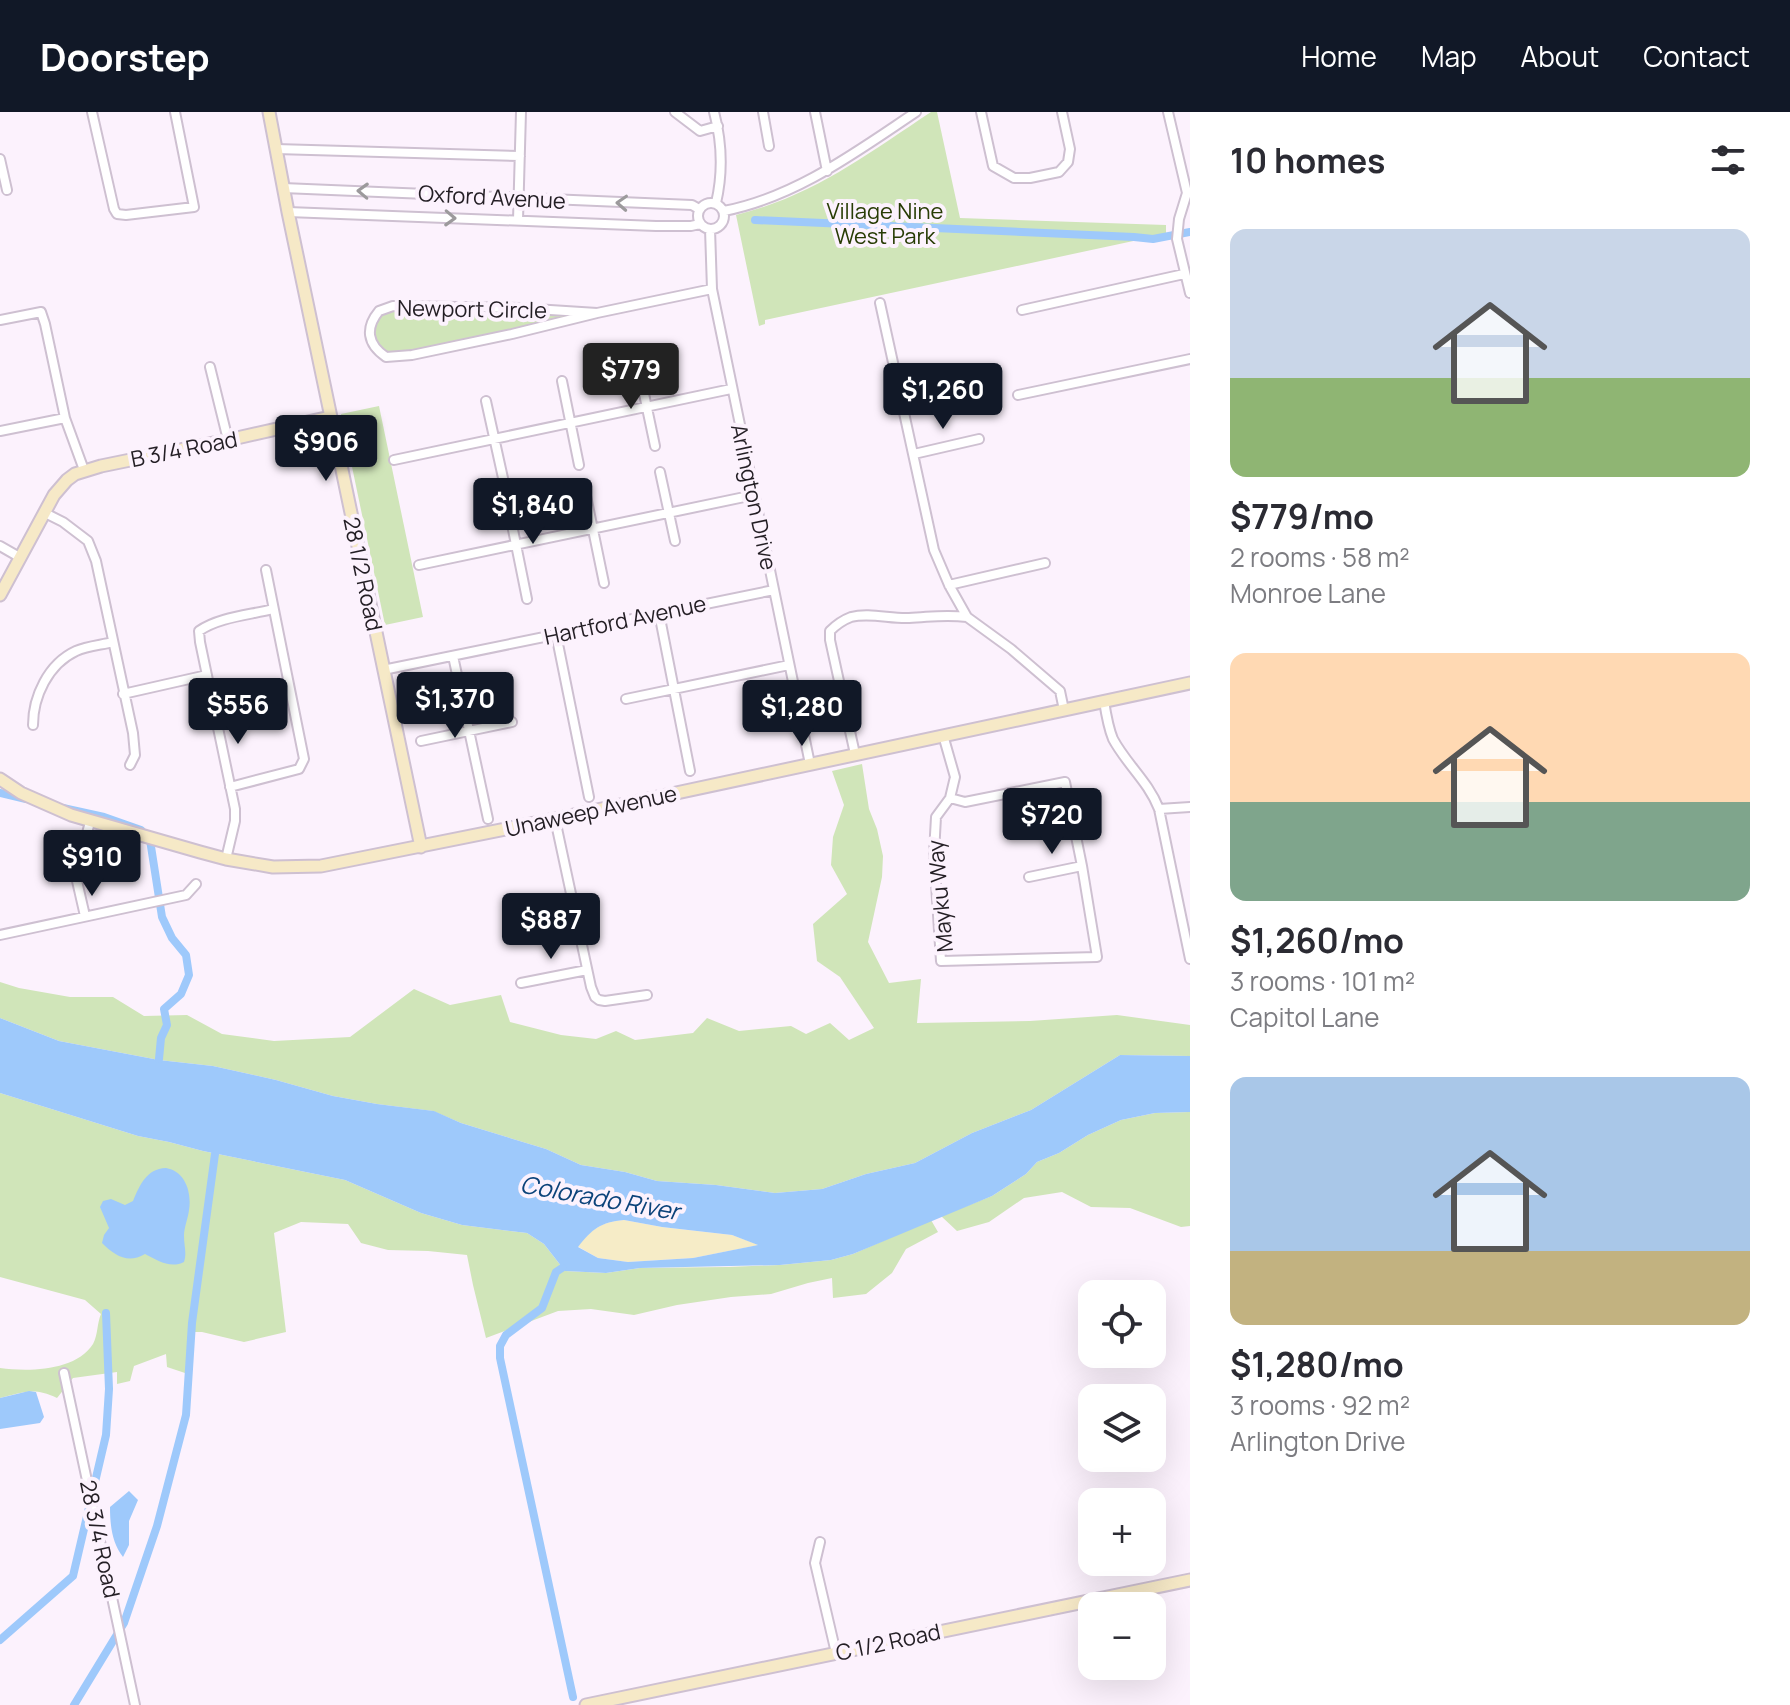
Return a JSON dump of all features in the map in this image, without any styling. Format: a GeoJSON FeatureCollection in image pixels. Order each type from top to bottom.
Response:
{"type":"FeatureCollection","features":[{"type":"Feature","properties":{"kind":"street"},"geometry":{"type":"LineString","coordinates":[[92,112],[114,209],[117,214],[126,215],[194,207],[175,112]]}},
{"type":"Feature","properties":{"kind":"street","name":"28 1/2 Road"},"geometry":{"type":"LineString","coordinates":[[269,112],[421,847]]}},
{"type":"Feature","properties":{"kind":"street"},"geometry":{"type":"LineString","coordinates":[[518,220],[521,112]]}},
{"type":"Feature","properties":{"kind":"street"},"geometry":{"type":"LineString","coordinates":[[675,112],[700,131],[718,126]]}},
{"type":"Feature","properties":{"kind":"street"},"geometry":{"type":"LineString","coordinates":[[714,112],[721,159],[716,203]]}},
{"type":"Feature","properties":{"kind":"street"},"geometry":{"type":"LineString","coordinates":[[763,112],[769,146]]}},
{"type":"Feature","properties":{"kind":"street"},"geometry":{"type":"LineString","coordinates":[[815,112],[827,171]]}},
{"type":"Feature","properties":{"kind":"street"},"geometry":{"type":"LineString","coordinates":[[897,112],[900,123]]}},
{"type":"Feature","properties":{"kind":"street"},"geometry":{"type":"LineString","coordinates":[[724,211],[785,192],[827,171],[916,112]]}},
{"type":"Feature","properties":{"kind":"street"},"geometry":{"type":"LineString","coordinates":[[981,112],[993,166],[1014,178],[1059,172],[1068,162],[1070,149],[1062,112]]}},
{"type":"Feature","properties":{"kind":"street"},"geometry":{"type":"LineString","coordinates":[[1168,112],[1187,193],[1177,239],[1190,293]]}},
{"type":"Feature","properties":{"kind":"street"},"geometry":{"type":"LineString","coordinates":[[276,149],[520,156]]}},
{"type":"Feature","properties":{"kind":"street"},"geometry":{"type":"LineString","coordinates":[[0,159],[7,190]]}},
{"type":"Feature","properties":{"kind":"street","name":"Oxford Avenue"},"geometry":{"type":"LineString","coordinates":[[283,188],[692,205],[699,209]]}},
{"type":"Feature","properties":{"kind":"street"},"geometry":{"type":"LineString","coordinates":[[716,203],[724,211],[724,219],[721,225],[710,229],[700,224],[699,209],[705,204],[716,203]]}},
{"type":"Feature","properties":{"kind":"street","name":"Oxford Avenue"},"geometry":{"type":"LineString","coordinates":[[288,212],[656,226],[700,224]]}},
{"type":"Feature","properties":{"kind":"street","name":"Arlington Drive"},"geometry":{"type":"LineString","coordinates":[[710,229],[712,289],[810,764]]}},
{"type":"Feature","properties":{"kind":"street"},"geometry":{"type":"LineString","coordinates":[[1022,310],[1184,274]]}},
{"type":"Feature","properties":{"kind":"street","name":"Newport Circle"},"geometry":{"type":"LineString","coordinates":[[597,313],[393,306],[379,311],[373,318],[369,333],[381,354],[396,358],[712,289]]}},
{"type":"Feature","properties":{"kind":"street"},"geometry":{"type":"LineString","coordinates":[[880,303],[934,550],[949,585],[967,617],[1060,691],[1064,710]]}},
{"type":"Feature","properties":{"kind":"street"},"geometry":{"type":"LineString","coordinates":[[0,320],[41,312],[65,418],[84,470],[67,480],[54,495],[0,595]]}},
{"type":"Feature","properties":{"kind":"street"},"geometry":{"type":"LineString","coordinates":[[1018,395],[1190,359]]}},
{"type":"Feature","properties":{"kind":"street"},"geometry":{"type":"LineString","coordinates":[[210,367],[228,440]]}},
{"type":"Feature","properties":{"kind":"street"},"geometry":{"type":"LineString","coordinates":[[639,370],[655,446]]}},
{"type":"Feature","properties":{"kind":"street"},"geometry":{"type":"LineString","coordinates":[[562,381],[579,465]]}},
{"type":"Feature","properties":{"kind":"street"},"geometry":{"type":"LineString","coordinates":[[394,460],[731,389]]}},
{"type":"Feature","properties":{"kind":"street"},"geometry":{"type":"LineString","coordinates":[[486,401],[503,478]]}},
{"type":"Feature","properties":{"kind":"street","name":"B 3/4 Road"},"geometry":{"type":"LineString","coordinates":[[84,470],[330,417]]}},
{"type":"Feature","properties":{"kind":"street"},"geometry":{"type":"LineString","coordinates":[[0,431],[65,418]]}},
{"type":"Feature","properties":{"kind":"street"},"geometry":{"type":"LineString","coordinates":[[914,454],[979,439]]}},
{"type":"Feature","properties":{"kind":"street"},"geometry":{"type":"LineString","coordinates":[[660,472],[675,541]]}},
{"type":"Feature","properties":{"kind":"street"},"geometry":{"type":"LineString","coordinates":[[584,486],[604,583]]}},
{"type":"Feature","properties":{"kind":"street"},"geometry":{"type":"LineString","coordinates":[[419,565],[754,495]]}},
{"type":"Feature","properties":{"kind":"street"},"geometry":{"type":"LineString","coordinates":[[507,500],[527,599]]}},
{"type":"Feature","properties":{"kind":"street"},"geometry":{"type":"LineString","coordinates":[[45,513],[88,541],[96,561],[133,733],[135,755],[130,765]]}},
{"type":"Feature","properties":{"kind":"street"},"geometry":{"type":"LineString","coordinates":[[0,546],[21,558]]}},
{"type":"Feature","properties":{"kind":"street"},"geometry":{"type":"LineString","coordinates":[[949,585],[1045,563]]}},
{"type":"Feature","properties":{"kind":"street"},"geometry":{"type":"LineString","coordinates":[[230,787],[299,769],[304,759],[266,570]]}},
{"type":"Feature","properties":{"kind":"street","name":"Hartford Avenue"},"geometry":{"type":"LineString","coordinates":[[383,670],[774,590]]}},
{"type":"Feature","properties":{"kind":"street"},"geometry":{"type":"LineString","coordinates":[[226,859],[235,821],[199,631],[207,626],[273,609]]}},
{"type":"Feature","properties":{"kind":"street"},"geometry":{"type":"LineString","coordinates":[[659,613],[690,771]]}},
{"type":"Feature","properties":{"kind":"street"},"geometry":{"type":"LineString","coordinates":[[855,754],[830,631],[838,623],[863,615],[907,618],[946,614],[967,617]]}},
{"type":"Feature","properties":{"kind":"street"},"geometry":{"type":"LineString","coordinates":[[556,634],[589,797]]}},
{"type":"Feature","properties":{"kind":"street"},"geometry":{"type":"LineString","coordinates":[[33,725],[34,708],[47,677],[57,664],[78,650],[113,642]]}},
{"type":"Feature","properties":{"kind":"street"},"geometry":{"type":"LineString","coordinates":[[453,656],[488,819]]}},
{"type":"Feature","properties":{"kind":"street"},"geometry":{"type":"LineString","coordinates":[[626,699],[789,665]]}},
{"type":"Feature","properties":{"kind":"street"},"geometry":{"type":"LineString","coordinates":[[123,694],[207,675]]}},
{"type":"Feature","properties":{"kind":"street","name":"Unaweep Avenue"},"geometry":{"type":"LineString","coordinates":[[0,779],[21,793],[90,822],[226,859],[273,867],[321,866],[1190,683]]}},
{"type":"Feature","properties":{"kind":"street"},"geometry":{"type":"LineString","coordinates":[[1104,701],[1113,737],[1153,793],[1159,809],[1190,959]]}},
{"type":"Feature","properties":{"kind":"street"},"geometry":{"type":"LineString","coordinates":[[421,741],[512,722]]}},
{"type":"Feature","properties":{"kind":"street","name":"Mayku Way"},"geometry":{"type":"LineString","coordinates":[[943,735],[955,777],[950,798],[936,817],[934,853],[941,961],[1097,957],[1082,866]]}},
{"type":"Feature","properties":{"kind":"street"},"geometry":{"type":"LineString","coordinates":[[950,798],[965,802],[1065,782],[1082,866],[1029,877]]}},
{"type":"Feature","properties":{"kind":"street"},"geometry":{"type":"LineString","coordinates":[[1159,809],[1190,807]]}},
{"type":"Feature","properties":{"kind":"street"},"geometry":{"type":"LineString","coordinates":[[555,819],[593,993],[599,1000],[605,1001],[647,995]]}},
{"type":"Feature","properties":{"kind":"street"},"geometry":{"type":"LineString","coordinates":[[85,916],[77,870],[90,822]]}},
{"type":"Feature","properties":{"kind":"street"},"geometry":{"type":"LineString","coordinates":[[0,935],[186,895],[196,884]]}},
{"type":"Feature","properties":{"kind":"street"},"geometry":{"type":"LineString","coordinates":[[521,983],[587,970]]}},
{"type":"Feature","properties":{"kind":"street","name":"28 3/4 Road"},"geometry":{"type":"LineString","coordinates":[[64,1373],[135,1705]]}},
{"type":"Feature","properties":{"kind":"street"},"geometry":{"type":"LineString","coordinates":[[820,1542],[815,1563],[836,1653]]}},
{"type":"Feature","properties":{"kind":"street","name":"C 1/2 Road"},"geometry":{"type":"LineString","coordinates":[[586,1705],[1190,1580]]}},
{"type":"Feature","properties":{"kind":"green space","name":"Village Nine West Park"},"geometry":{"type":"Polygon","coordinates":[[[931,112],[937,112],[960,218],[1166,225],[1166,234],[765,320],[765,324],[759,326],[736,215],[790,197],[814,185],[931,112]]]}},
{"type":"Feature","properties":{"kind":"green space"},"geometry":{"type":"Polygon","coordinates":[[[402,309],[571,314],[569,318],[389,354],[378,347],[372,330],[379,315],[402,309]]]}},
{"type":"Feature","properties":{"kind":"green space"},"geometry":{"type":"Polygon","coordinates":[[[379,406],[423,617],[385,625],[341,414],[379,406]]]}},
{"type":"Feature","properties":{"kind":"green space"},"geometry":{"type":"Polygon","coordinates":[[[862,764],[869,809],[883,856],[882,877],[868,942],[889,983],[921,979],[917,1023],[1030,1021],[1117,1015],[1190,1025],[1190,1056],[1120,1055],[1031,1110],[972,1133],[915,1163],[866,1174],[822,1189],[775,1193],[657,1181],[581,1165],[546,1149],[461,1123],[433,1111],[333,1096],[213,1066],[159,1060],[59,1041],[0,1018],[0,982],[70,997],[113,997],[144,1016],[187,1015],[222,1034],[274,1041],[350,1037],[414,989],[450,1005],[501,995],[510,1022],[561,1035],[596,1039],[616,1031],[635,1040],[693,1033],[707,1018],[739,1031],[791,1026],[806,1034],[830,1023],[849,1040],[874,1028],[840,977],[817,961],[813,924],[847,894],[831,865],[833,837],[844,805],[832,771],[862,764]]]}},
{"type":"Feature","properties":{"kind":"green space"},"geometry":{"type":"Polygon","coordinates":[[[0,1093],[138,1136],[345,1180],[421,1213],[462,1225],[527,1233],[544,1244],[565,1271],[606,1273],[640,1268],[780,1265],[831,1260],[853,1254],[931,1220],[938,1232],[906,1249],[892,1273],[866,1294],[833,1298],[832,1278],[771,1294],[677,1305],[634,1315],[591,1309],[558,1311],[486,1338],[467,1255],[388,1250],[361,1243],[348,1224],[301,1222],[274,1233],[286,1332],[244,1342],[195,1332],[185,1373],[167,1367],[166,1354],[134,1366],[130,1381],[117,1384],[117,1372],[73,1378],[57,1398],[23,1392],[0,1398],[0,1368],[51,1368],[75,1360],[93,1344],[101,1314],[85,1300],[0,1277],[0,1093]]]}},
{"type":"Feature","properties":{"kind":"green space"},"geometry":{"type":"Polygon","coordinates":[[[1190,1112],[1190,1226],[1181,1227],[1130,1208],[1091,1207],[1062,1192],[1024,1198],[989,1222],[957,1231],[941,1216],[992,1196],[1026,1174],[1037,1162],[1121,1120],[1155,1113],[1190,1112]]]}},
{"type":"Feature","properties":{"kind":"sand"},"geometry":{"type":"Polygon","coordinates":[[[624,1220],[732,1235],[759,1245],[693,1258],[628,1262],[598,1258],[577,1246],[598,1227],[624,1220]]]}},
{"type":"Feature","properties":{"kind":"water","name":"Colorado River"},"geometry":{"type":"Polygon","coordinates":[[[0,1018],[59,1041],[159,1060],[213,1066],[333,1096],[434,1111],[461,1123],[546,1149],[581,1165],[657,1181],[775,1193],[822,1189],[866,1174],[915,1163],[972,1133],[1031,1110],[1120,1055],[1190,1056],[1190,1112],[1155,1113],[1121,1120],[1037,1162],[1026,1174],[992,1196],[853,1254],[831,1260],[780,1265],[640,1268],[606,1273],[565,1271],[544,1244],[527,1233],[462,1225],[421,1213],[345,1180],[138,1136],[0,1093],[0,1018]],[[624,1220],[609,1223],[593,1231],[578,1247],[598,1258],[628,1262],[693,1258],[758,1245],[732,1235],[624,1220]]]}},
{"type":"Feature","properties":{"kind":"water"},"geometry":{"type":"Polygon","coordinates":[[[166,1168],[178,1173],[186,1183],[189,1196],[184,1262],[169,1264],[145,1254],[127,1258],[112,1252],[102,1243],[109,1228],[100,1207],[103,1201],[111,1199],[125,1205],[133,1201],[141,1184],[153,1171],[166,1168]]]}},
{"type":"Feature","properties":{"kind":"water"},"geometry":{"type":"Polygon","coordinates":[[[36,1392],[44,1417],[40,1423],[0,1429],[0,1398],[36,1392]]]}},
{"type":"Feature","properties":{"kind":"water"},"geometry":{"type":"Polygon","coordinates":[[[129,1491],[138,1500],[129,1521],[129,1545],[123,1557],[112,1534],[110,1507],[129,1491]]]}},
{"type":"Feature","properties":{"kind":"waterway"},"geometry":{"type":"LineString","coordinates":[[755,220],[1153,239],[1190,232]]}},
{"type":"Feature","properties":{"kind":"waterway"},"geometry":{"type":"LineString","coordinates":[[0,793],[26,799]]}},
{"type":"Feature","properties":{"kind":"waterway"},"geometry":{"type":"LineString","coordinates":[[63,808],[104,817],[141,830],[150,840],[162,917],[172,938],[186,955],[189,975],[181,994],[164,1009],[167,1025],[161,1038],[159,1059]]}},
{"type":"Feature","properties":{"kind":"waterway"},"geometry":{"type":"LineString","coordinates":[[74,1705],[124,1623],[157,1526],[186,1415],[192,1323],[215,1154]]}},
{"type":"Feature","properties":{"kind":"waterway"},"geometry":{"type":"LineString","coordinates":[[562,1268],[556,1272],[542,1308],[506,1335],[500,1346],[500,1358],[573,1697]]}},
{"type":"Feature","properties":{"kind":"waterway"},"geometry":{"type":"LineString","coordinates":[[0,1640],[73,1576],[106,1435],[109,1389],[106,1313]]}}]}
